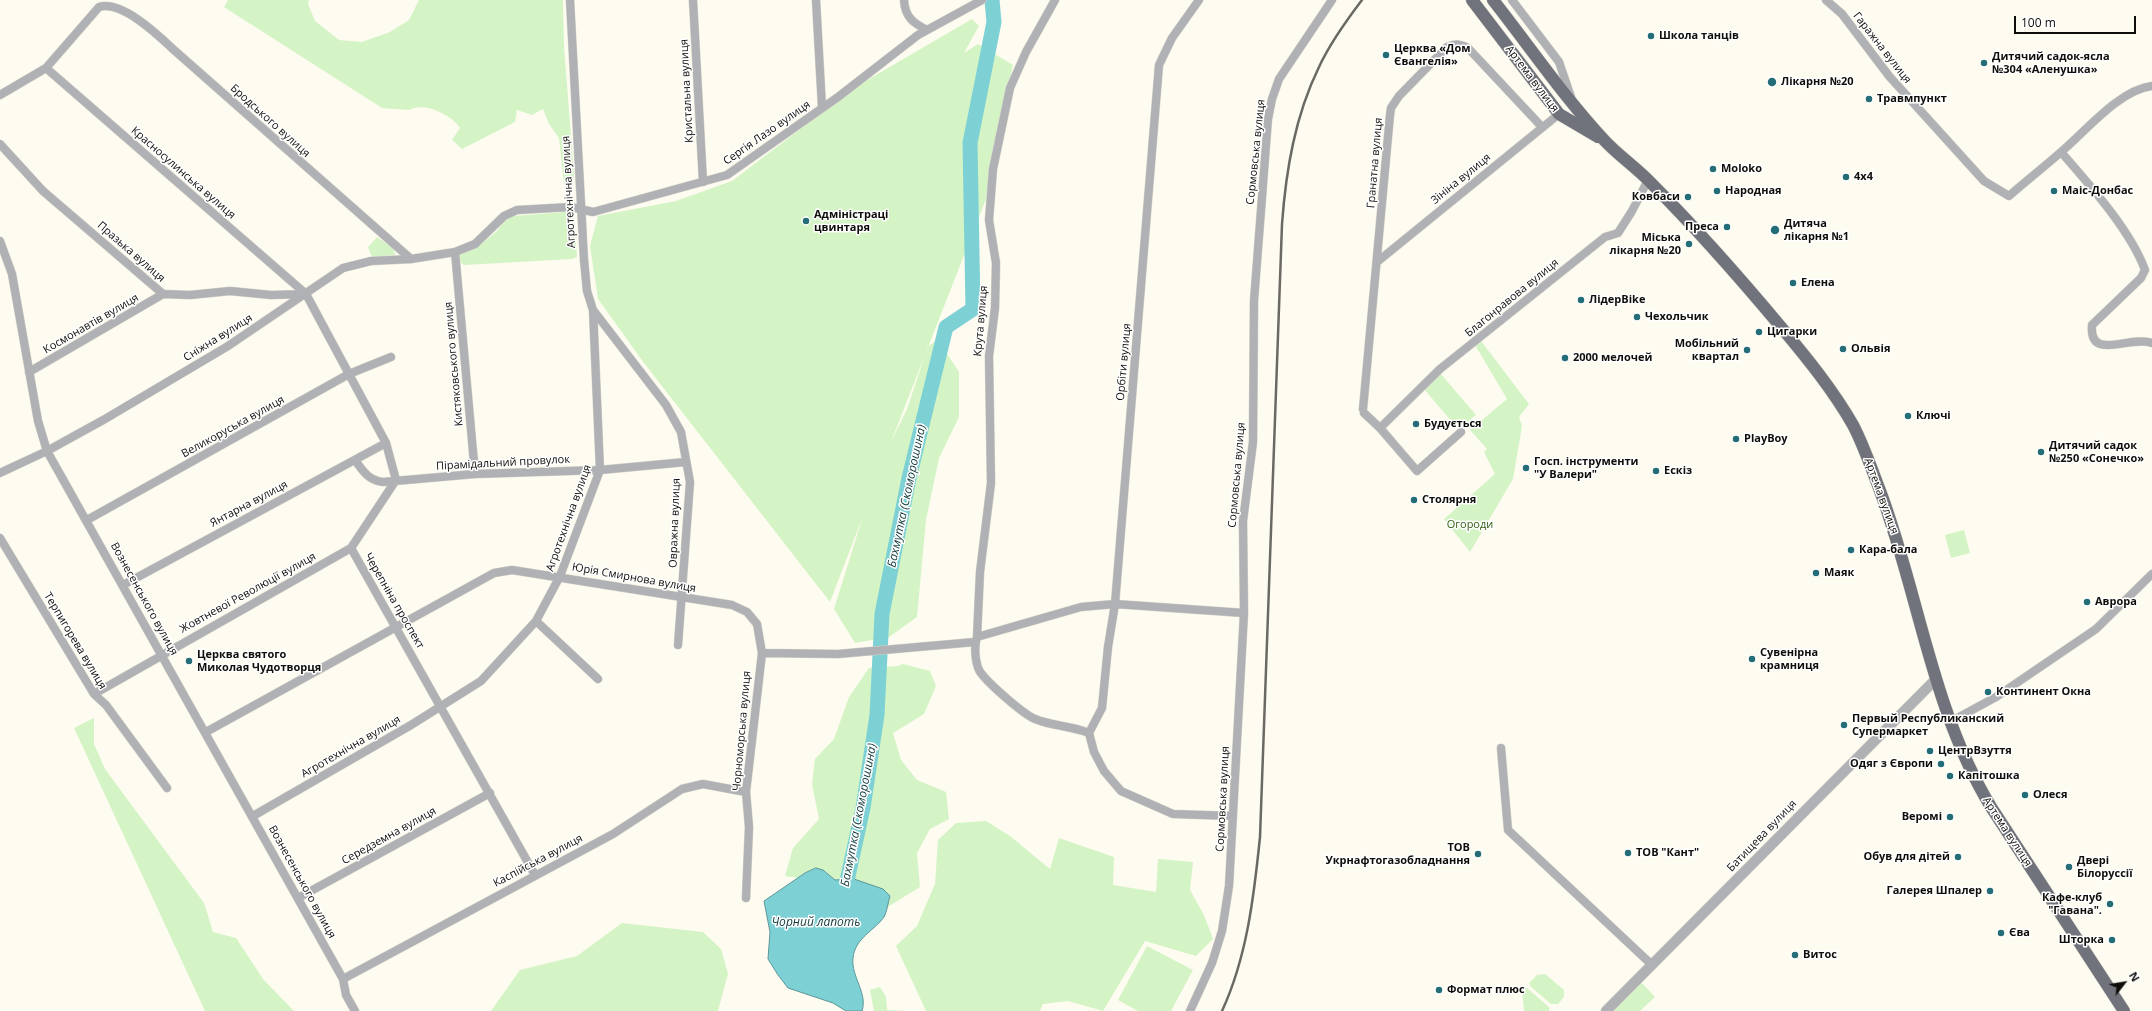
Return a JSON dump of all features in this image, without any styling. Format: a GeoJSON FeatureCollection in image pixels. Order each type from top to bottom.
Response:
{"type":"FeatureCollection","features":[{"type":"Feature","properties":{"kind":"main road","name":"Артема вулиця"},"geometry":{"type":"LineString","coordinates":[[1472,0],[1559,114],[1606,142]]}},
{"type":"Feature","properties":{"kind":"main road","name":"Артема вулиця"},"geometry":{"type":"LineString","coordinates":[[1493,0],[1606,142],[1648,180],[1702,236],[1763,305],[1829,389],[1854,427],[1869,462],[1897,538],[1936,679],[1962,754],[1979,788],[2124,1011]]}},
{"type":"Feature","properties":{"kind":"main road"},"geometry":{"type":"LineString","coordinates":[[1549,101],[1563,110],[1573,102]]}},
{"type":"Feature","properties":{"kind":"street","name":"Агротехнічна вулиця"},"geometry":{"type":"LineString","coordinates":[[253,816],[442,706],[488,676],[536,621],[560,576],[600,470],[594,310],[587,291],[581,210],[570,0]]}},
{"type":"Feature","properties":{"kind":"street","name":"Кристальна вулиця"},"geometry":{"type":"LineString","coordinates":[[692,0],[703,182]]}},
{"type":"Feature","properties":{"kind":"street"},"geometry":{"type":"LineString","coordinates":[[816,0],[822,108]]}},
{"type":"Feature","properties":{"kind":"street"},"geometry":{"type":"LineString","coordinates":[[904,0],[908,18],[927,30]]}},
{"type":"Feature","properties":{"kind":"street","name":"Сергія Лазо вулиця"},"geometry":{"type":"LineString","coordinates":[[455,252],[475,244],[504,216],[517,210],[571,207],[593,212],[728,175],[822,108],[927,30],[982,0]]}},
{"type":"Feature","properties":{"kind":"street","name":"Крута вулиця"},"geometry":{"type":"LineString","coordinates":[[1055,0],[1026,52],[1010,88],[993,169],[989,220],[996,263],[995,308],[989,356],[991,483],[980,572],[976,656],[979,670],[990,683],[1027,714],[1042,721],[1089,733]]}},
{"type":"Feature","properties":{"kind":"street","name":"Орбіти вулиця"},"geometry":{"type":"LineString","coordinates":[[1089,733],[1102,708],[1108,647],[1115,604],[1159,65],[1172,38],[1198,0]]}},
{"type":"Feature","properties":{"kind":"street","name":"Сормовська вулиця"},"geometry":{"type":"LineString","coordinates":[[1190,1011],[1212,963],[1222,931],[1230,886],[1244,613],[1243,521],[1253,442],[1254,301],[1268,119],[1272,98],[1279,79],[1332,0]]}},
{"type":"Feature","properties":{"kind":"street"},"geometry":{"type":"LineString","coordinates":[[1512,0],[1559,62],[1573,102]]}},
{"type":"Feature","properties":{"kind":"street","name":"Гаражна вулиця"},"geometry":{"type":"LineString","coordinates":[[1826,0],[1842,14],[1888,76],[1984,181],[2009,196],[2120,99],[2145,87],[2152,86]]}},
{"type":"Feature","properties":{"kind":"street","name":"Бродського вулиця"},"geometry":{"type":"LineString","coordinates":[[46,68],[99,7],[104,4],[112,4],[143,19],[174,50],[411,260]]}},
{"type":"Feature","properties":{"kind":"street","name":"Гранатна вулиця"},"geometry":{"type":"LineString","coordinates":[[1380,428],[1363,411],[1392,108],[1399,96],[1447,47],[1453,44],[1468,48],[1542,127]]}},
{"type":"Feature","properties":{"kind":"street"},"geometry":{"type":"LineString","coordinates":[[0,95],[46,68]]}},
{"type":"Feature","properties":{"kind":"street","name":"Красносулинська вулиця"},"geometry":{"type":"LineString","coordinates":[[46,68],[306,294]]}},
{"type":"Feature","properties":{"kind":"street","name":"Зініна вулиця"},"geometry":{"type":"LineString","coordinates":[[1377,262],[1559,114]]}},
{"type":"Feature","properties":{"kind":"street","name":"Празька вулиця"},"geometry":{"type":"LineString","coordinates":[[0,144],[43,191],[163,294],[190,295],[230,291],[271,295],[306,294]]}},
{"type":"Feature","properties":{"kind":"street"},"geometry":{"type":"LineString","coordinates":[[2061,152],[2104,203],[2141,258],[2145,270],[2141,278],[2092,324],[2091,336],[2096,342],[2105,346],[2135,340],[2152,343]]}},
{"type":"Feature","properties":{"kind":"street","name":"Благонравова вулиця"},"geometry":{"type":"LineString","coordinates":[[1380,428],[1440,368],[1605,237],[1618,233],[1632,211],[1648,180]]}},
{"type":"Feature","properties":{"kind":"street","name":"Вознесенського вулиця"},"geometry":{"type":"LineString","coordinates":[[0,241],[12,274],[38,422],[47,451],[206,732],[343,979],[346,995],[355,1011]]}},
{"type":"Feature","properties":{"kind":"street","name":"Сніжна вулиця"},"geometry":{"type":"LineString","coordinates":[[0,473],[47,451],[228,346],[343,268],[371,261],[411,260],[455,252]]}},
{"type":"Feature","properties":{"kind":"street","name":"Кистяковського вулиця"},"geometry":{"type":"LineString","coordinates":[[455,252],[475,474]]}},
{"type":"Feature","properties":{"kind":"street","name":"Космонавтів вулиця"},"geometry":{"type":"LineString","coordinates":[[29,372],[163,294]]}},
{"type":"Feature","properties":{"kind":"street"},"geometry":{"type":"LineString","coordinates":[[306,294],[386,443],[396,480]]}},
{"type":"Feature","properties":{"kind":"street","name":"Овражна вулиця"},"geometry":{"type":"LineString","coordinates":[[594,310],[666,405],[681,432],[690,482],[678,645]]}},
{"type":"Feature","properties":{"kind":"street","name":"Великоруська вулиця"},"geometry":{"type":"LineString","coordinates":[[87,520],[349,374],[391,357]]}},
{"type":"Feature","properties":{"kind":"street"},"geometry":{"type":"LineString","coordinates":[[1380,428],[1418,471],[1462,432]]}},
{"type":"Feature","properties":{"kind":"street","name":"Янтарна вулиця"},"geometry":{"type":"LineString","coordinates":[[123,585],[386,443]]}},
{"type":"Feature","properties":{"kind":"street","name":"Пірамідальний провулок"},"geometry":{"type":"LineString","coordinates":[[355,460],[366,476],[375,481],[475,474],[600,470],[686,462]]}},
{"type":"Feature","properties":{"kind":"street","name":"Черепніна проспект"},"geometry":{"type":"LineString","coordinates":[[396,480],[351,548],[442,706],[535,875]]}},
{"type":"Feature","properties":{"kind":"street","name":"Терпигорева вулиця"},"geometry":{"type":"LineString","coordinates":[[0,538],[94,694],[106,705],[167,788]]}},
{"type":"Feature","properties":{"kind":"street","name":"Жовтневої Революції вулиця"},"geometry":{"type":"LineString","coordinates":[[94,694],[351,548]]}},
{"type":"Feature","properties":{"kind":"street","name":"Юрія Смирнова вулиця"},"geometry":{"type":"LineString","coordinates":[[206,732],[397,628],[494,573],[512,570],[560,576],[739,608],[747,612],[757,624],[762,653]]}},
{"type":"Feature","properties":{"kind":"street"},"geometry":{"type":"LineString","coordinates":[[1950,722],[1996,697],[2096,629],[2152,574]]}},
{"type":"Feature","properties":{"kind":"street"},"geometry":{"type":"LineString","coordinates":[[762,653],[838,654],[976,640],[1081,607],[1115,604],[1244,613]]}},
{"type":"Feature","properties":{"kind":"street"},"geometry":{"type":"LineString","coordinates":[[536,621],[598,679]]}},
{"type":"Feature","properties":{"kind":"street","name":"Чорноморська вулиця"},"geometry":{"type":"LineString","coordinates":[[746,898],[749,827],[746,792],[762,653]]}},
{"type":"Feature","properties":{"kind":"street","name":"Батищева вулиця"},"geometry":{"type":"LineString","coordinates":[[1606,1011],[1651,964],[1936,679]]}},
{"type":"Feature","properties":{"kind":"street"},"geometry":{"type":"LineString","coordinates":[[1089,733],[1094,752],[1104,771],[1121,791],[1173,814],[1233,816]]}},
{"type":"Feature","properties":{"kind":"street"},"geometry":{"type":"LineString","coordinates":[[1501,748],[1508,830],[1651,964]]}},
{"type":"Feature","properties":{"kind":"street","name":"Каспійська вулиця"},"geometry":{"type":"LineString","coordinates":[[343,979],[613,834],[682,789],[703,784],[746,792]]}},
{"type":"Feature","properties":{"kind":"street","name":"Середземна вулиця"},"geometry":{"type":"LineString","coordinates":[[298,898],[490,792]]}},
{"type":"Feature","properties":{"kind":"green space"},"geometry":{"type":"Polygon","coordinates":[[[228,0],[309,0],[308,4],[315,21],[339,40],[362,42],[390,32],[409,20],[419,0],[563,0],[564,47],[574,174],[572,193],[564,185],[559,138],[549,124],[543,109],[532,115],[517,110],[515,122],[462,149],[452,140],[460,128],[451,118],[430,108],[422,107],[409,110],[382,108],[224,7],[228,0]]]}},
{"type":"Feature","properties":{"kind":"green space"},"geometry":{"type":"Polygon","coordinates":[[[972,19],[979,26],[964,53],[978,44],[1013,65],[993,147],[986,199],[929,346],[938,340],[959,372],[959,417],[939,458],[926,520],[917,617],[889,637],[855,643],[834,609],[863,516],[830,602],[644,363],[598,299],[590,246],[598,216],[676,201],[732,181],[857,86],[972,19]],[[925,355],[891,442],[907,409],[925,355]]]}},
{"type":"Feature","properties":{"kind":"green space"},"geometry":{"type":"Polygon","coordinates":[[[570,212],[574,215],[577,257],[572,259],[464,265],[460,262],[459,254],[480,245],[497,231],[503,222],[514,216],[570,212]]]}},
{"type":"Feature","properties":{"kind":"green space"},"geometry":{"type":"Polygon","coordinates":[[[377,237],[394,249],[395,255],[375,257],[371,255],[368,247],[377,237]]]}},
{"type":"Feature","properties":{"kind":"green space","name":"Огороди"},"geometry":{"type":"Polygon","coordinates":[[[1481,341],[1529,404],[1519,417],[1522,426],[1513,479],[1470,552],[1444,519],[1495,474],[1484,452],[1487,449],[1470,430],[1507,399],[1475,345],[1481,341]]]}},
{"type":"Feature","properties":{"kind":"green space"},"geometry":{"type":"Polygon","coordinates":[[[1440,373],[1476,415],[1458,429],[1424,389],[1440,373]]]}},
{"type":"Feature","properties":{"kind":"green space"},"geometry":{"type":"Polygon","coordinates":[[[1964,530],[1970,553],[1951,558],[1945,535],[1964,530]]]}},
{"type":"Feature","properties":{"kind":"green space"},"geometry":{"type":"Polygon","coordinates":[[[903,664],[930,671],[936,686],[924,714],[893,733],[901,760],[917,780],[946,792],[949,819],[930,829],[917,853],[920,887],[886,908],[890,896],[883,890],[854,879],[835,880],[823,870],[805,873],[799,878],[785,876],[793,848],[819,819],[812,784],[815,759],[834,739],[849,697],[869,668],[898,666],[903,664]]]}},
{"type":"Feature","properties":{"kind":"green space"},"geometry":{"type":"Polygon","coordinates":[[[94,718],[94,744],[105,769],[204,903],[213,932],[236,938],[263,979],[294,1011],[205,1011],[74,728],[94,718]]]}},
{"type":"Feature","properties":{"kind":"green space"},"geometry":{"type":"Polygon","coordinates":[[[986,821],[1010,836],[1050,869],[1059,838],[1114,857],[1113,885],[1156,892],[1158,859],[1193,862],[1190,890],[1204,915],[1213,939],[1196,956],[1145,941],[1103,1011],[1068,1001],[1043,1004],[1040,1011],[926,1011],[896,946],[917,926],[935,884],[938,840],[956,823],[986,821]]]}},
{"type":"Feature","properties":{"kind":"green space"},"geometry":{"type":"Polygon","coordinates":[[[622,923],[703,932],[721,949],[728,974],[718,1011],[491,1011],[520,970],[577,956],[622,923]]]}},
{"type":"Feature","properties":{"kind":"green space"},"geometry":{"type":"Polygon","coordinates":[[[1147,946],[1193,970],[1171,1011],[1138,1011],[1118,1000],[1147,946]]]}},
{"type":"Feature","properties":{"kind":"green space"},"geometry":{"type":"Polygon","coordinates":[[[1545,974],[1564,990],[1564,997],[1558,1004],[1551,1004],[1530,986],[1529,983],[1537,975],[1545,974]]]}},
{"type":"Feature","properties":{"kind":"green space"},"geometry":{"type":"Polygon","coordinates":[[[1642,983],[1655,997],[1640,1011],[1610,1011],[1636,984],[1642,983]]]}},
{"type":"Feature","properties":{"kind":"green space"},"geometry":{"type":"Polygon","coordinates":[[[880,987],[886,997],[887,1010],[906,1011],[874,1011],[870,990],[880,987]]]}},
{"type":"Feature","properties":{"kind":"green space"},"geometry":{"type":"Polygon","coordinates":[[[1524,988],[1527,988],[1549,1007],[1549,1011],[1524,1011],[1522,991],[1524,988]]]}},
{"type":"Feature","properties":{"kind":"water","name":"Чорний лапоть"},"geometry":{"type":"Polygon","coordinates":[[[816,868],[823,870],[835,880],[854,879],[883,889],[890,896],[884,917],[861,940],[854,951],[853,965],[863,998],[862,1011],[846,1011],[833,1003],[788,988],[768,959],[770,932],[764,901],[805,873],[816,868]]]}},
{"type":"Feature","properties":{"kind":"waterway","name":"Бахмутка (Скоморошина)"},"geometry":{"type":"LineString","coordinates":[[843,899],[863,808],[877,715],[882,614],[909,478],[946,327],[973,309],[970,143],[994,22],[992,0]]}},
{"type":"Feature","properties":{"kind":"railway"},"geometry":{"type":"LineString","coordinates":[[1222,1011],[1238,969],[1248,926],[1260,837],[1282,224],[1286,184],[1298,124],[1311,86],[1323,58],[1333,41],[1362,0]]}},
{"type":"Feature","properties":{"kind":"place","name":"Школа танців"},"geometry":{"type":"Point","coordinates":[1651,36]}},
{"type":"Feature","properties":{"kind":"place","name":"Церква «Дом Євангелія»"},"geometry":{"type":"Point","coordinates":[1386,55]}},
{"type":"Feature","properties":{"kind":"place","name":"Дитячий садок-ясла №304 «Аленушка»"},"geometry":{"type":"Point","coordinates":[1984,63]}},
{"type":"Feature","properties":{"kind":"place","name":"Лікарня №20"},"geometry":{"type":"Point","coordinates":[1772,82]}},
{"type":"Feature","properties":{"kind":"place","name":"Травмпункт"},"geometry":{"type":"Point","coordinates":[1869,99]}},
{"type":"Feature","properties":{"kind":"place","name":"Moloko"},"geometry":{"type":"Point","coordinates":[1713,169]}},
{"type":"Feature","properties":{"kind":"place","name":"4x4"},"geometry":{"type":"Point","coordinates":[1846,177]}},
{"type":"Feature","properties":{"kind":"place","name":"Народная"},"geometry":{"type":"Point","coordinates":[1717,191]}},
{"type":"Feature","properties":{"kind":"place","name":"Маіс-Донбас"},"geometry":{"type":"Point","coordinates":[2054,191]}},
{"type":"Feature","properties":{"kind":"place","name":"Ковбаси"},"geometry":{"type":"Point","coordinates":[1688,197]}},
{"type":"Feature","properties":{"kind":"place","name":"Адміністраці цвинтаря"},"geometry":{"type":"Point","coordinates":[806,221]}},
{"type":"Feature","properties":{"kind":"place","name":"Преса"},"geometry":{"type":"Point","coordinates":[1727,227]}},
{"type":"Feature","properties":{"kind":"place","name":"Дитяча лікарня №1"},"geometry":{"type":"Point","coordinates":[1775,230]}},
{"type":"Feature","properties":{"kind":"place","name":"Міська лікарня №20"},"geometry":{"type":"Point","coordinates":[1689,244]}},
{"type":"Feature","properties":{"kind":"place","name":"Елена"},"geometry":{"type":"Point","coordinates":[1793,283]}},
{"type":"Feature","properties":{"kind":"place","name":"ЛідерBike"},"geometry":{"type":"Point","coordinates":[1581,300]}},
{"type":"Feature","properties":{"kind":"place","name":"Чехольчик"},"geometry":{"type":"Point","coordinates":[1637,317]}},
{"type":"Feature","properties":{"kind":"place","name":"Цигарки"},"geometry":{"type":"Point","coordinates":[1759,332]}},
{"type":"Feature","properties":{"kind":"place","name":"Ольвія"},"geometry":{"type":"Point","coordinates":[1843,349]}},
{"type":"Feature","properties":{"kind":"place","name":"Мобільний квартал"},"geometry":{"type":"Point","coordinates":[1747,350]}},
{"type":"Feature","properties":{"kind":"place","name":"2000 мелочей"},"geometry":{"type":"Point","coordinates":[1565,358]}},
{"type":"Feature","properties":{"kind":"place","name":"Ключі"},"geometry":{"type":"Point","coordinates":[1908,416]}},
{"type":"Feature","properties":{"kind":"place","name":"Будується"},"geometry":{"type":"Point","coordinates":[1416,424]}},
{"type":"Feature","properties":{"kind":"place","name":"PlayBoy"},"geometry":{"type":"Point","coordinates":[1736,439]}},
{"type":"Feature","properties":{"kind":"place","name":"Дитячий садок №250 «Сонечко»"},"geometry":{"type":"Point","coordinates":[2041,452]}},
{"type":"Feature","properties":{"kind":"place","name":"Госп. інструменти \"У Валери\""},"geometry":{"type":"Point","coordinates":[1526,468]}},
{"type":"Feature","properties":{"kind":"place","name":"Ескіз"},"geometry":{"type":"Point","coordinates":[1656,471]}},
{"type":"Feature","properties":{"kind":"place","name":"Столярня"},"geometry":{"type":"Point","coordinates":[1414,500]}},
{"type":"Feature","properties":{"kind":"place","name":"Кара-бала"},"geometry":{"type":"Point","coordinates":[1851,550]}},
{"type":"Feature","properties":{"kind":"place","name":"Маяк"},"geometry":{"type":"Point","coordinates":[1816,573]}},
{"type":"Feature","properties":{"kind":"place","name":"Аврора"},"geometry":{"type":"Point","coordinates":[2087,602]}},
{"type":"Feature","properties":{"kind":"place","name":"Сувенірна крамниця"},"geometry":{"type":"Point","coordinates":[1752,659]}},
{"type":"Feature","properties":{"kind":"place","name":"Церква святого Миколая Чудотворця"},"geometry":{"type":"Point","coordinates":[189,661]}},
{"type":"Feature","properties":{"kind":"place","name":"Континент Окна"},"geometry":{"type":"Point","coordinates":[1988,692]}},
{"type":"Feature","properties":{"kind":"place","name":"Первый Республиканский Супермаркет"},"geometry":{"type":"Point","coordinates":[1844,725]}},
{"type":"Feature","properties":{"kind":"place","name":"ЦентрВзуття"},"geometry":{"type":"Point","coordinates":[1930,751]}},
{"type":"Feature","properties":{"kind":"place","name":"Одяг з Європи"},"geometry":{"type":"Point","coordinates":[1941,764]}},
{"type":"Feature","properties":{"kind":"place","name":"Капітошка"},"geometry":{"type":"Point","coordinates":[1950,776]}},
{"type":"Feature","properties":{"kind":"place","name":"Олеся"},"geometry":{"type":"Point","coordinates":[2025,795]}},
{"type":"Feature","properties":{"kind":"place","name":"Веромі"},"geometry":{"type":"Point","coordinates":[1950,817]}},
{"type":"Feature","properties":{"kind":"place","name":"ТОВ \"Кант\""},"geometry":{"type":"Point","coordinates":[1628,853]}},
{"type":"Feature","properties":{"kind":"place","name":"ТОВ Укрнафтогазобладнання"},"geometry":{"type":"Point","coordinates":[1478,854]}},
{"type":"Feature","properties":{"kind":"place","name":"Обув для дітей"},"geometry":{"type":"Point","coordinates":[1958,857]}},
{"type":"Feature","properties":{"kind":"place","name":"Двері Білоруссії"},"geometry":{"type":"Point","coordinates":[2069,867]}},
{"type":"Feature","properties":{"kind":"place","name":"Галерея Шпалер"},"geometry":{"type":"Point","coordinates":[1990,891]}},
{"type":"Feature","properties":{"kind":"place","name":"Кафе-клуб \"Гавана\"."},"geometry":{"type":"Point","coordinates":[2110,904]}},
{"type":"Feature","properties":{"kind":"place","name":"Єва"},"geometry":{"type":"Point","coordinates":[2001,933]}},
{"type":"Feature","properties":{"kind":"place","name":"Шторка"},"geometry":{"type":"Point","coordinates":[2112,940]}},
{"type":"Feature","properties":{"kind":"place","name":"Витос"},"geometry":{"type":"Point","coordinates":[1795,955]}},
{"type":"Feature","properties":{"kind":"place","name":"Формат плюс"},"geometry":{"type":"Point","coordinates":[1439,990]}}]}
